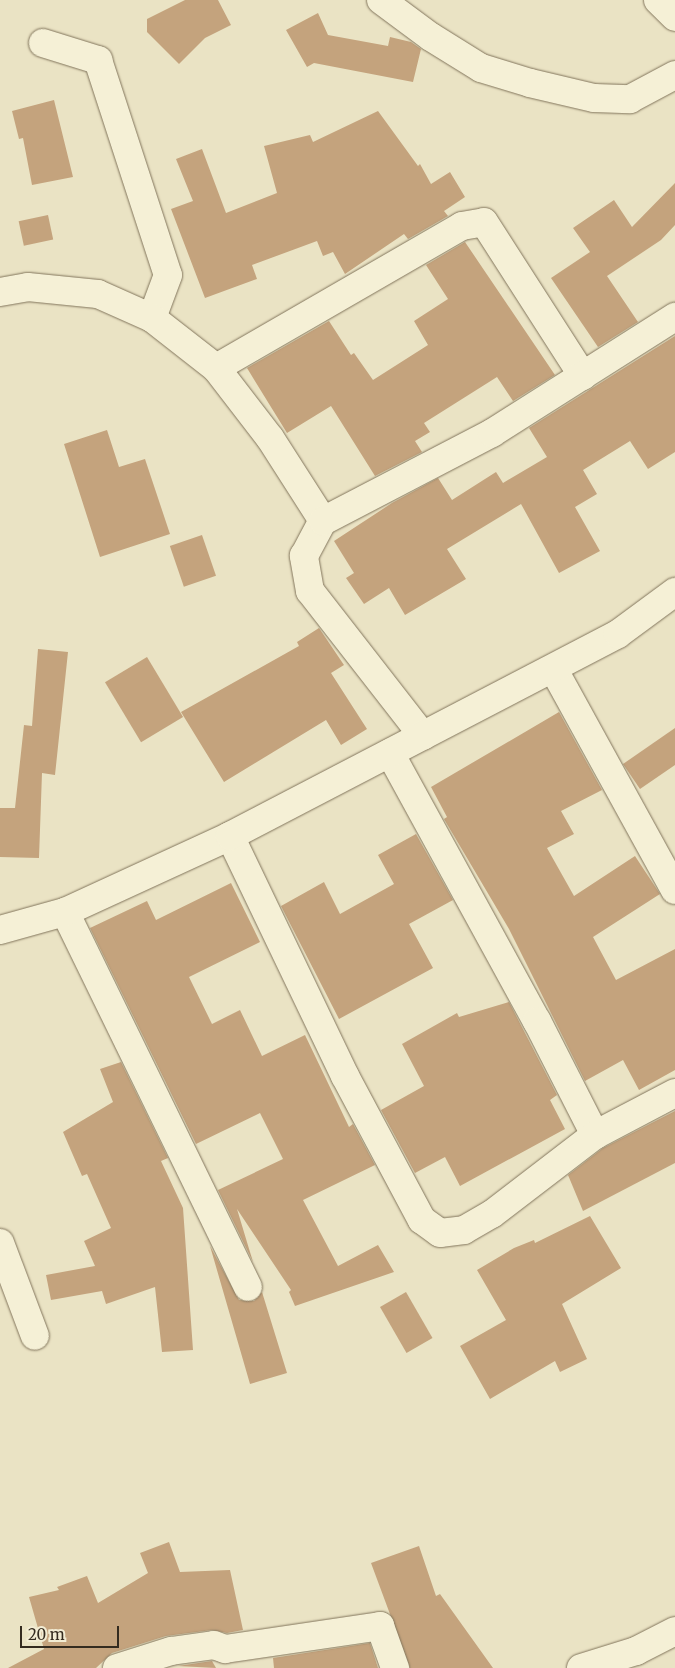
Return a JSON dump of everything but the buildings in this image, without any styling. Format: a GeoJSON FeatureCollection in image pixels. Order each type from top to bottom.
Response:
{"type":"FeatureCollection","features":[{"type":"Feature","properties":{"kind":"street"},"geometry":{"type":"LineString","coordinates":[[381,0],[431,37],[481,68],[530,83],[594,98],[630,99],[675,75]]}},
{"type":"Feature","properties":{"kind":"street"},"geometry":{"type":"LineString","coordinates":[[658,0],[675,17]]}},
{"type":"Feature","properties":{"kind":"street"},"geometry":{"type":"LineString","coordinates":[[43,43],[98,60],[168,275],[152,318]]}},
{"type":"Feature","properties":{"kind":"street"},"geometry":{"type":"LineString","coordinates":[[216,368],[462,226],[484,222],[583,376]]}},
{"type":"Feature","properties":{"kind":"street"},"geometry":{"type":"LineString","coordinates":[[0,292],[28,287],[98,294],[152,318],[216,368],[270,438],[323,521]]}},
{"type":"Feature","properties":{"kind":"street"},"geometry":{"type":"LineString","coordinates":[[423,736],[310,591],[304,556],[323,521],[492,433],[675,317]]}},
{"type":"Feature","properties":{"kind":"street"},"geometry":{"type":"LineString","coordinates":[[0,930],[65,912],[230,836],[554,670],[618,634],[675,592]]}},
{"type":"Feature","properties":{"kind":"street"},"geometry":{"type":"LineString","coordinates":[[554,670],[675,890]]}},
{"type":"Feature","properties":{"kind":"street"},"geometry":{"type":"LineString","coordinates":[[390,753],[537,1021],[595,1135]]}},
{"type":"Feature","properties":{"kind":"street"},"geometry":{"type":"LineString","coordinates":[[230,836],[345,1076],[422,1220],[440,1233],[464,1230],[492,1214],[595,1135],[675,1093]]}},
{"type":"Feature","properties":{"kind":"street"},"geometry":{"type":"LineString","coordinates":[[65,912],[248,1287]]}},
{"type":"Feature","properties":{"kind":"street"},"geometry":{"type":"LineString","coordinates":[[0,1243],[35,1336]]}},
{"type":"Feature","properties":{"kind":"street"},"geometry":{"type":"LineString","coordinates":[[117,1668],[171,1651],[214,1645],[225,1648],[380,1626],[395,1668]]}},
{"type":"Feature","properties":{"kind":"street"},"geometry":{"type":"LineString","coordinates":[[581,1668],[636,1650],[675,1631]]}}]}
